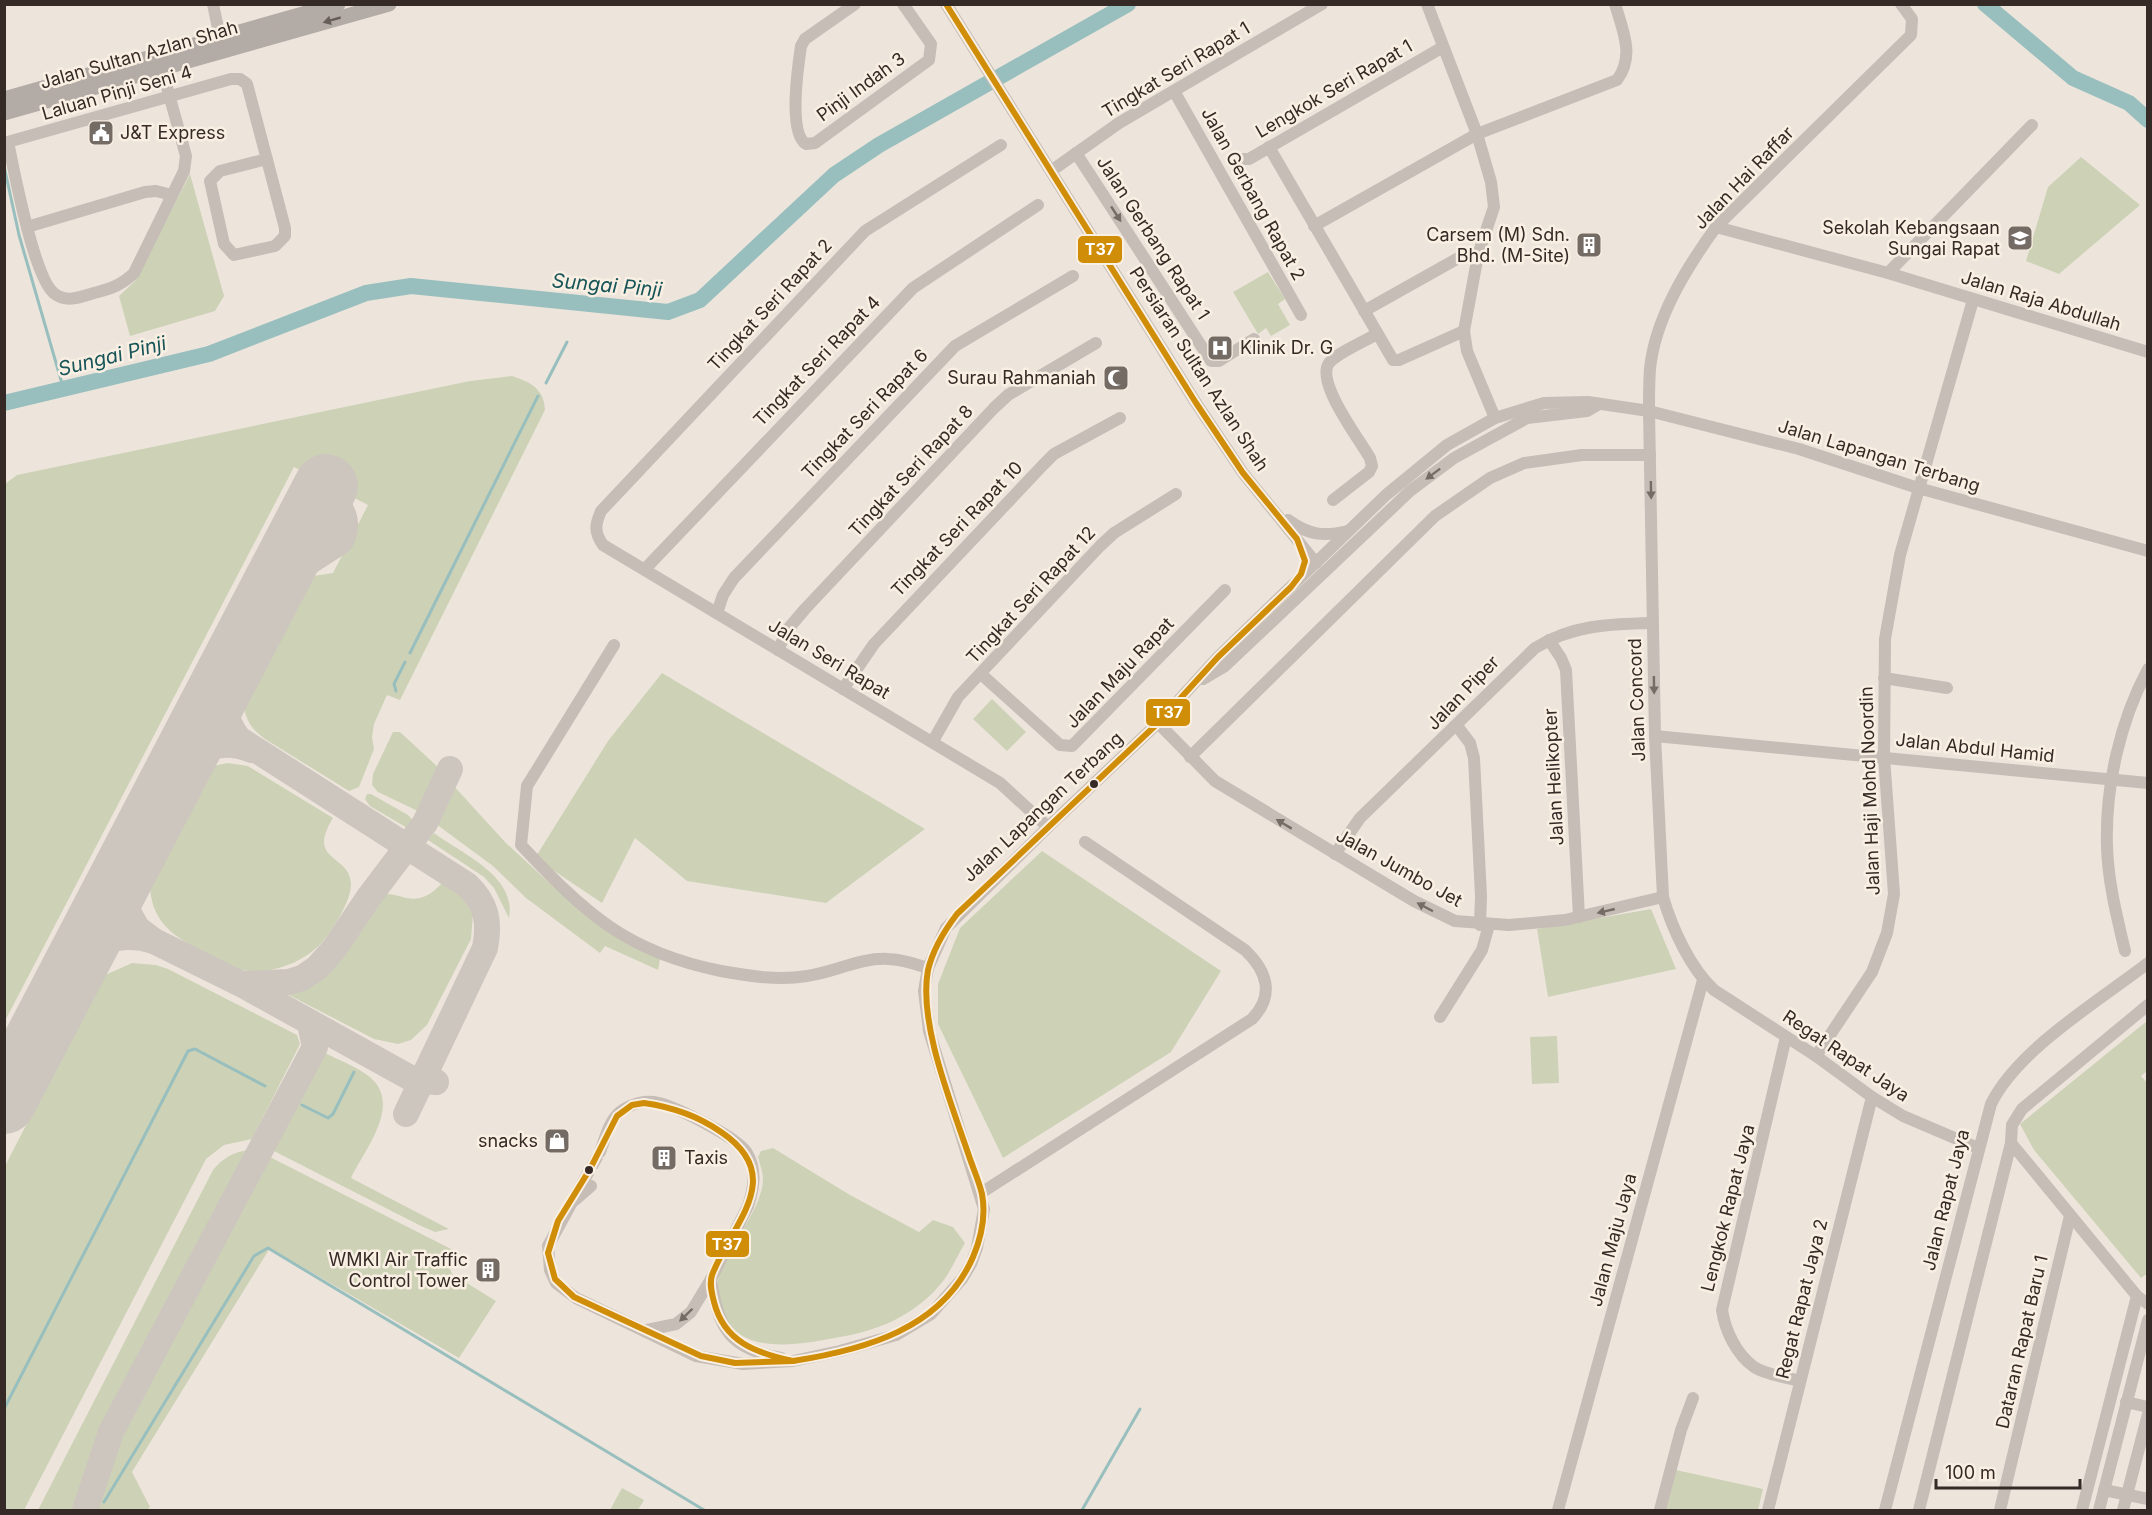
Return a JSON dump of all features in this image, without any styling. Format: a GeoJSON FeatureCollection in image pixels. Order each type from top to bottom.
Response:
{"type":"FeatureCollection","features":[{"type":"Feature","properties":{"kind":"main road","name":"Jalan Sultan Azlan Shah"},"geometry":{"type":"LineString","coordinates":[[4,99],[338,4]]}},
{"type":"Feature","properties":{"kind":"main road","name":"Jalan Sultan Azlan Shah"},"geometry":{"type":"LineString","coordinates":[[4,113],[389,4]]}},
{"type":"Feature","properties":{"kind":"main road"},"geometry":{"type":"LineString","coordinates":[[34,91],[101,79],[148,66],[162,69]]}},
{"type":"Feature","properties":{"kind":"street"},"geometry":{"type":"LineString","coordinates":[[213,4],[220,38]]}},
{"type":"Feature","properties":{"kind":"street","name":"Pinji Indah 3"},"geometry":{"type":"LineString","coordinates":[[855,4],[805,39],[799,58],[795,123],[797,136],[806,144],[814,142],[929,60],[932,53],[931,44],[903,4]]}},
{"type":"Feature","properties":{"kind":"street","name":"Tingkat Seri Rapat 1"},"geometry":{"type":"LineString","coordinates":[[1053,169],[1174,91],[1322,4]]}},
{"type":"Feature","properties":{"kind":"street"},"geometry":{"type":"LineString","coordinates":[[1427,4],[1477,134],[1491,182],[1494,207],[1478,255],[1464,331],[1467,351],[1495,418],[1493,428],[1482,441]]}},
{"type":"Feature","properties":{"kind":"street"},"geometry":{"type":"LineString","coordinates":[[1314,226],[1477,134],[1617,80],[1624,70],[1627,43],[1615,4]]}},
{"type":"Feature","properties":{"kind":"street","name":"Jalan Hai Raffar"},"geometry":{"type":"LineString","coordinates":[[1649,411],[1650,368],[1666,313],[1696,256],[1716,227],[1911,36],[1914,26],[1912,19],[1901,4]]}},
{"type":"Feature","properties":{"kind":"street","name":"Persiaran Sultan Azlan Shah"},"geometry":{"type":"LineString","coordinates":[[950,5],[1247,470],[1319,561]]}},
{"type":"Feature","properties":{"kind":"street","name":"Lengkok Seri Rapat 1"},"geometry":{"type":"LineString","coordinates":[[1241,159],[1249,159],[1443,47]]}},
{"type":"Feature","properties":{"kind":"street"},"geometry":{"type":"LineString","coordinates":[[6,142],[27,227],[49,289],[64,299],[75,299],[113,288],[125,282],[134,273],[184,171],[186,156],[162,69]]}},
{"type":"Feature","properties":{"kind":"street","name":"Laluan Pinji Seni 4"},"geometry":{"type":"LineString","coordinates":[[6,142],[240,79],[247,84],[250,92],[267,159]]}},
{"type":"Feature","properties":{"kind":"street","name":"Jalan Gerbang Rapat 2"},"geometry":{"type":"LineString","coordinates":[[1174,91],[1301,315]]}},
{"type":"Feature","properties":{"kind":"street"},"geometry":{"type":"LineString","coordinates":[[1888,273],[2032,125]]}},
{"type":"Feature","properties":{"kind":"street","name":"Tingkat Seri Rapat 2"},"geometry":{"type":"LineString","coordinates":[[595,524],[601,511],[865,231],[1001,145]]}},
{"type":"Feature","properties":{"kind":"street"},"geometry":{"type":"LineString","coordinates":[[1269,147],[1389,357],[1399,360],[1464,331]]}},
{"type":"Feature","properties":{"kind":"street","name":"Jalan Gerbang Rapat 1"},"geometry":{"type":"LineString","coordinates":[[1076,153],[1211,361],[1219,361],[1254,339]]}},
{"type":"Feature","properties":{"kind":"street"},"geometry":{"type":"LineString","coordinates":[[267,159],[285,236],[275,246],[234,255],[224,244],[210,181],[220,171],[267,159]]}},
{"type":"Feature","properties":{"kind":"street","name":"Persiaran Sultan Azlan Shah"},"geometry":{"type":"LineString","coordinates":[[1053,169],[1207,420],[1243,473],[1297,539],[1319,561]]}},
{"type":"Feature","properties":{"kind":"street"},"geometry":{"type":"LineString","coordinates":[[27,227],[145,192],[156,191],[172,195]]}},
{"type":"Feature","properties":{"kind":"street","name":"Tingkat Seri Rapat 4"},"geometry":{"type":"LineString","coordinates":[[645,569],[913,288],[1038,205]]}},
{"type":"Feature","properties":{"kind":"street","name":"Jalan Raja Abdullah"},"geometry":{"type":"LineString","coordinates":[[1716,227],[1888,273],[2148,352]]}},
{"type":"Feature","properties":{"kind":"street"},"geometry":{"type":"LineString","coordinates":[[1364,312],[1462,256],[1478,255]]}},
{"type":"Feature","properties":{"kind":"street","name":"Tingkat Seri Rapat 6"},"geometry":{"type":"LineString","coordinates":[[717,613],[723,595],[734,578],[955,346],[1072,276]]}},
{"type":"Feature","properties":{"kind":"street","name":"Jalan Haji Mohd Noordin"},"geometry":{"type":"LineString","coordinates":[[1816,1056],[1872,972],[1887,933],[1894,894],[1884,757],[1885,639],[1891,596],[1918,488],[1973,300]]}},
{"type":"Feature","properties":{"kind":"street"},"geometry":{"type":"LineString","coordinates":[[1333,500],[1369,472],[1372,466],[1370,458],[1329,390],[1326,372],[1333,360],[1377,334]]}},
{"type":"Feature","properties":{"kind":"street","name":"Tingkat Seri Rapat 8"},"geometry":{"type":"LineString","coordinates":[[778,650],[788,629],[805,609],[994,408],[1008,395],[1096,343]]}},
{"type":"Feature","properties":{"kind":"street","name":"Jalan Lapangan Terbang"},"geometry":{"type":"LineString","coordinates":[[587,1184],[569,1204],[548,1246],[550,1270],[556,1283],[576,1298],[696,1356],[718,1361],[766,1364],[793,1360],[840,1351],[896,1335],[931,1314],[962,1279],[971,1264],[977,1248],[984,1209],[981,1193],[929,1031],[924,992],[928,968],[946,928],[957,914],[1158,723],[1197,683],[1218,657],[1386,495],[1448,445],[1495,418],[1544,403],[1588,402],[1649,411],[1799,449],[1918,488],[2148,551]]}},
{"type":"Feature","properties":{"kind":"street","name":"Jalan Lapangan Terbang"},"geometry":{"type":"LineString","coordinates":[[1197,683],[1225,666],[1410,491],[1454,458],[1527,418],[1587,411],[1599,404]]}},
{"type":"Feature","properties":{"kind":"street","name":"Jalan Concord"},"geometry":{"type":"LineString","coordinates":[[1649,411],[1655,736],[1663,897],[1669,915],[1703,980]]}},
{"type":"Feature","properties":{"kind":"street","name":"Tingkat Seri Rapat 10"},"geometry":{"type":"LineString","coordinates":[[843,689],[889,627],[1054,454],[1120,418]]}},
{"type":"Feature","properties":{"kind":"street"},"geometry":{"type":"LineString","coordinates":[[1495,418],[1509,422],[1527,418]]}},
{"type":"Feature","properties":{"kind":"street"},"geometry":{"type":"LineString","coordinates":[[1190,757],[1435,516],[1490,478],[1524,463],[1582,455],[1650,455]]}},
{"type":"Feature","properties":{"kind":"street","name":"Tingkat Seri Rapat 12"},"geometry":{"type":"LineString","coordinates":[[933,741],[958,697],[1107,539],[1176,494]]}},
{"type":"Feature","properties":{"kind":"street"},"geometry":{"type":"LineString","coordinates":[[1254,639],[1312,579],[1319,561],[1384,516]]}},
{"type":"Feature","properties":{"kind":"street"},"geometry":{"type":"LineString","coordinates":[[1288,520],[1306,532],[1323,536],[1348,531]]}},
{"type":"Feature","properties":{"kind":"street","name":"Jalan Seri Rapat"},"geometry":{"type":"LineString","coordinates":[[595,524],[597,535],[603,545],[1000,783],[1048,827]]}},
{"type":"Feature","properties":{"kind":"street"},"geometry":{"type":"LineString","coordinates":[[1291,587],[1301,574],[1305,561],[1297,539]]}},
{"type":"Feature","properties":{"kind":"street","name":"Jalan Maju Rapat"},"geometry":{"type":"LineString","coordinates":[[981,674],[1060,745],[1072,746],[1225,590]]}},
{"type":"Feature","properties":{"kind":"street","name":"Jalan Piper"},"geometry":{"type":"LineString","coordinates":[[1335,854],[1360,818],[1457,726],[1520,660],[1549,640],[1597,625],[1652,622]]}},
{"type":"Feature","properties":{"kind":"street","name":"Jalan Helikopter"},"geometry":{"type":"LineString","coordinates":[[1549,640],[1566,670],[1579,917]]}},
{"type":"Feature","properties":{"kind":"street"},"geometry":{"type":"LineString","coordinates":[[614,645],[527,786],[521,845],[571,898],[598,920],[635,943],[665,956],[702,967],[776,979],[808,976],[886,958],[928,968]]}},
{"type":"Feature","properties":{"kind":"street"},"geometry":{"type":"LineString","coordinates":[[2125,951],[2113,898],[2107,847],[2113,780],[2121,735],[2133,696],[2148,669]]}},
{"type":"Feature","properties":{"kind":"street"},"geometry":{"type":"LineString","coordinates":[[1884,678],[1947,688]]}},
{"type":"Feature","properties":{"kind":"street","name":"Jalan Jumbo Jet"},"geometry":{"type":"LineString","coordinates":[[1158,723],[1215,781],[1335,854],[1455,921],[1485,925],[1550,922],[1663,897]]}},
{"type":"Feature","properties":{"kind":"street"},"geometry":{"type":"LineString","coordinates":[[1440,1017],[1487,939],[1481,896],[1474,758],[1470,743],[1457,726]]}},
{"type":"Feature","properties":{"kind":"street","name":"Jalan Abdul Hamid"},"geometry":{"type":"LineString","coordinates":[[1655,736],[2148,783]]}},
{"type":"Feature","properties":{"kind":"street"},"geometry":{"type":"LineString","coordinates":[[981,1193],[1252,1019],[1261,1010],[1267,993],[1266,976],[1258,962],[1245,950],[1085,842]]}},
{"type":"Feature","properties":{"kind":"street","name":"Jalan Rapat Jaya"},"geometry":{"type":"LineString","coordinates":[[1884,1510],[1990,1104],[1999,1088],[2014,1070],[2069,1023],[2148,963]]}},
{"type":"Feature","properties":{"kind":"street","name":"Regat Rapat Jaya"},"geometry":{"type":"LineString","coordinates":[[1703,980],[1714,990],[1903,1116],[1978,1148]]}},
{"type":"Feature","properties":{"kind":"street","name":"Jalan Maju Jaya"},"geometry":{"type":"LineString","coordinates":[[1558,1510],[1703,980]]}},
{"type":"Feature","properties":{"kind":"street"},"geometry":{"type":"LineString","coordinates":[[1919,1510],[2011,1143],[2012,1125],[2022,1109],[2148,1005]]}},
{"type":"Feature","properties":{"kind":"street","name":"Lengkok Rapat Jaya"},"geometry":{"type":"LineString","coordinates":[[1786,1037],[1722,1310],[1725,1327],[1735,1345],[1755,1367],[1800,1381]]}},
{"type":"Feature","properties":{"kind":"street","name":"Regat Rapat Jaya 2"},"geometry":{"type":"LineString","coordinates":[[1768,1510],[1872,1097]]}},
{"type":"Feature","properties":{"kind":"street"},"geometry":{"type":"LineString","coordinates":[[603,1150],[614,1118],[622,1110],[632,1105],[652,1102],[667,1106],[731,1137],[747,1153],[754,1175],[753,1191],[711,1279],[683,1319],[669,1327],[646,1330]]}},
{"type":"Feature","properties":{"kind":"street"},"geometry":{"type":"LineString","coordinates":[[2011,1143],[2137,1296],[2148,1304]]}},
{"type":"Feature","properties":{"kind":"street","name":"Dataran Rapat Baru 1"},"geometry":{"type":"LineString","coordinates":[[2000,1510],[2070,1216]]}},
{"type":"Feature","properties":{"kind":"street","name":"Jalan Lapangan Terbang"},"geometry":{"type":"LineString","coordinates":[[711,1279],[715,1309],[728,1334],[759,1354],[793,1360]]}},
{"type":"Feature","properties":{"kind":"street"},"geometry":{"type":"LineString","coordinates":[[2082,1510],[2137,1296]]}},
{"type":"Feature","properties":{"kind":"street"},"geometry":{"type":"LineString","coordinates":[[2099,1510],[2148,1320]]}},
{"type":"Feature","properties":{"kind":"street"},"geometry":{"type":"LineString","coordinates":[[1660,1510],[1681,1430],[1693,1398]]}},
{"type":"Feature","properties":{"kind":"street"},"geometry":{"type":"LineString","coordinates":[[2126,1402],[2148,1407]]}},
{"type":"Feature","properties":{"kind":"street"},"geometry":{"type":"LineString","coordinates":[[2123,1510],[2148,1414]]}},
{"type":"Feature","properties":{"kind":"street"},"geometry":{"type":"LineString","coordinates":[[2104,1490],[2148,1499]]}},
{"type":"Feature","properties":{"kind":"green space"},"geometry":{"type":"Polygon","coordinates":[[[2081,157],[2140,205],[2059,274],[2026,261],[2048,187],[2081,157]]]}},
{"type":"Feature","properties":{"kind":"green space"},"geometry":{"type":"Polygon","coordinates":[[[190,174],[224,296],[215,311],[130,336],[119,296],[135,281],[190,174]]]}},
{"type":"Feature","properties":{"kind":"green space"},"geometry":{"type":"Polygon","coordinates":[[[1268,272],[1285,299],[1278,304],[1290,325],[1271,336],[1266,328],[1258,334],[1233,292],[1268,272]]]}},
{"type":"Feature","properties":{"kind":"green space"},"geometry":{"type":"Polygon","coordinates":[[[512,376],[525,381],[539,391],[545,410],[400,700],[387,695],[374,724],[372,737],[374,749],[359,787],[349,791],[265,739],[250,724],[243,704],[313,576],[333,573],[368,505],[294,467],[5,1021],[5,484],[17,475],[470,381],[512,376]]]}},
{"type":"Feature","properties":{"kind":"green space"},"geometry":{"type":"Polygon","coordinates":[[[662,673],[925,829],[826,903],[687,881],[635,838],[602,903],[535,858],[608,741],[662,673]]]}},
{"type":"Feature","properties":{"kind":"green space"},"geometry":{"type":"Polygon","coordinates":[[[992,699],[1026,732],[1007,751],[973,719],[992,699]]]}},
{"type":"Feature","properties":{"kind":"green space"},"geometry":{"type":"Polygon","coordinates":[[[393,732],[400,732],[440,769],[424,814],[378,792],[372,785],[373,774],[393,732]]]}},
{"type":"Feature","properties":{"kind":"green space"},"geometry":{"type":"Polygon","coordinates":[[[228,763],[248,766],[333,818],[326,832],[324,843],[326,850],[349,874],[351,890],[346,905],[324,940],[308,955],[276,969],[253,971],[238,969],[190,945],[170,931],[162,922],[152,901],[150,887],[212,766],[228,763]]]}},
{"type":"Feature","properties":{"kind":"green space"},"geometry":{"type":"Polygon","coordinates":[[[451,783],[506,843],[569,901],[660,959],[658,970],[605,946],[600,953],[526,898],[493,866],[436,824],[435,819],[451,783]]]}},
{"type":"Feature","properties":{"kind":"green space"},"geometry":{"type":"Polygon","coordinates":[[[367,794],[371,794],[408,815],[417,825],[414,832],[370,806],[365,799],[367,794]]]}},
{"type":"Feature","properties":{"kind":"green space"},"geometry":{"type":"Polygon","coordinates":[[[434,833],[472,858],[496,878],[505,890],[509,903],[509,918],[494,888],[484,877],[428,840],[434,833]]]}},
{"type":"Feature","properties":{"kind":"green space"},"geometry":{"type":"Polygon","coordinates":[[[1042,851],[1221,971],[1171,1052],[1003,1158],[938,1024],[938,984],[960,928],[1042,851]]]}},
{"type":"Feature","properties":{"kind":"green space"},"geometry":{"type":"Polygon","coordinates":[[[442,883],[460,894],[473,914],[471,939],[427,1025],[411,1040],[398,1044],[374,1039],[285,993],[299,989],[334,966],[374,897],[391,894],[414,899],[431,893],[442,883]]]}},
{"type":"Feature","properties":{"kind":"green space"},"geometry":{"type":"Polygon","coordinates":[[[1651,909],[1676,969],[1548,997],[1537,929],[1651,909]]]}},
{"type":"Feature","properties":{"kind":"green space"},"geometry":{"type":"Polygon","coordinates":[[[132,963],[156,965],[168,969],[297,1035],[300,1044],[252,1139],[224,1145],[206,1159],[24,1510],[5,1510],[5,1166],[103,976],[132,963]]]}},
{"type":"Feature","properties":{"kind":"green space"},"geometry":{"type":"Polygon","coordinates":[[[2147,1021],[2147,1071],[2141,1076],[2148,1084],[2148,1273],[2141,1278],[2034,1150],[2020,1124],[2147,1021]]]}},
{"type":"Feature","properties":{"kind":"green space"},"geometry":{"type":"Polygon","coordinates":[[[1557,1036],[1559,1083],[1532,1084],[1530,1037],[1557,1036]]]}},
{"type":"Feature","properties":{"kind":"green space"},"geometry":{"type":"Polygon","coordinates":[[[325,1053],[367,1075],[378,1086],[382,1098],[382,1112],[378,1126],[351,1178],[449,1229],[435,1232],[421,1226],[268,1148],[314,1060],[325,1053]]]}},
{"type":"Feature","properties":{"kind":"green space"},"geometry":{"type":"Polygon","coordinates":[[[773,1148],[850,1195],[919,1232],[933,1220],[953,1227],[965,1243],[943,1281],[929,1296],[907,1313],[868,1331],[790,1344],[757,1342],[743,1336],[731,1326],[722,1311],[719,1302],[718,1280],[723,1263],[757,1204],[763,1177],[758,1157],[761,1151],[773,1148]]]}},
{"type":"Feature","properties":{"kind":"green space"},"geometry":{"type":"Polygon","coordinates":[[[249,1150],[106,1424],[75,1510],[38,1510],[213,1170],[229,1156],[249,1150]]]}},
{"type":"Feature","properties":{"kind":"green space"},"geometry":{"type":"Polygon","coordinates":[[[262,1153],[457,1252],[450,1269],[452,1274],[496,1301],[459,1358],[270,1248],[132,1472],[150,1507],[147,1510],[89,1510],[118,1429],[262,1153]]]}},
{"type":"Feature","properties":{"kind":"green space"},"geometry":{"type":"Polygon","coordinates":[[[1676,1470],[1763,1489],[1758,1510],[1666,1510],[1676,1470]]]}},
{"type":"Feature","properties":{"kind":"green space"},"geometry":{"type":"Polygon","coordinates":[[[622,1488],[644,1500],[638,1510],[610,1510],[622,1488]]]}},
{"type":"Feature","properties":{"kind":"waterway","name":"Sungai Pinji"},"geometry":{"type":"LineString","coordinates":[[4,403],[209,354],[366,293],[411,286],[668,312],[700,300],[834,175],[879,145],[1128,4]]}},
{"type":"Feature","properties":{"kind":"waterway"},"geometry":{"type":"LineString","coordinates":[[1985,4],[2073,78],[2129,103],[2148,120]]}},
{"type":"Feature","properties":{"kind":"waterway"},"geometry":{"type":"LineString","coordinates":[[4,166],[19,235],[63,387]]}},
{"type":"Feature","properties":{"kind":"waterway"},"geometry":{"type":"LineString","coordinates":[[546,383],[567,342]]}},
{"type":"Feature","properties":{"kind":"waterway"},"geometry":{"type":"LineString","coordinates":[[410,653],[538,396]]}},
{"type":"Feature","properties":{"kind":"waterway"},"geometry":{"type":"LineString","coordinates":[[396,691],[394,684],[405,662]]}},
{"type":"Feature","properties":{"kind":"waterway"},"geometry":{"type":"LineString","coordinates":[[4,1409],[188,1051],[195,1049],[265,1086]]}},
{"type":"Feature","properties":{"kind":"waterway"},"geometry":{"type":"LineString","coordinates":[[302,1105],[328,1118],[333,1114],[354,1072]]}},
{"type":"Feature","properties":{"kind":"waterway"},"geometry":{"type":"LineString","coordinates":[[104,1502],[254,1256],[268,1248],[704,1510]]}},
{"type":"Feature","properties":{"kind":"waterway"},"geometry":{"type":"LineString","coordinates":[[1082,1510],[1140,1409]]}},
{"type":"Feature","properties":{"kind":"taxiway"},"geometry":{"type":"LineString","coordinates":[[318,495],[333,501],[342,512],[345,526],[341,541],[301,567],[265,602],[284,549],[292,514],[302,500],[318,495]]}},
{"type":"Feature","properties":{"kind":"taxiway"},"geometry":{"type":"LineString","coordinates":[[228,674],[225,708],[230,724],[239,739],[467,885],[483,906],[487,922],[485,948],[406,1114]]}},
{"type":"Feature","properties":{"kind":"taxiway"},"geometry":{"type":"LineString","coordinates":[[173,780],[189,761],[207,749],[227,745],[252,750]]}},
{"type":"Feature","properties":{"kind":"taxiway"},"geometry":{"type":"LineString","coordinates":[[241,984],[289,982],[302,978],[317,968],[334,949],[369,897],[425,823],[450,769]]}},
{"type":"Feature","properties":{"kind":"taxiway"},"geometry":{"type":"LineString","coordinates":[[127,869],[126,908],[137,928],[154,941],[241,984],[416,1081],[436,1082]]}},
{"type":"Feature","properties":{"kind":"taxiway"},"geometry":{"type":"LineString","coordinates":[[69,978],[96,949],[114,939],[126,937],[154,941]]}},
{"type":"Feature","properties":{"kind":"taxiway"},"geometry":{"type":"LineString","coordinates":[[85,1510],[111,1432],[315,1047],[310,1024]]}},
{"type":"Feature","properties":{"kind":"runway"},"geometry":{"type":"LineString","coordinates":[[4,1102],[326,486]]}},
{"type":"Feature","properties":{"kind":"tunnel"},"geometry":{"type":"LineString","coordinates":[[583,1182],[600,1152]]}},
{"type":"Feature","properties":{"kind":"transit line","name":"T37"},"geometry":{"type":"LineString","coordinates":[[793,1361],[873,1342],[921,1319],[942,1302],[959,1282],[976,1250],[983,1218],[982,1194],[938,1064],[932,1039],[926,991],[930,962],[948,927],[957,914],[1158,723],[1218,657],[1291,587],[1301,574],[1305,561],[1297,539],[1243,473],[1196,403],[946,4]]}},
{"type":"Feature","properties":{"kind":"transit line","name":"T37"},"geometry":{"type":"LineString","coordinates":[[644,1103],[684,1113],[712,1126],[741,1149],[751,1166],[753,1183],[749,1201],[712,1275],[712,1296],[725,1327],[743,1344],[766,1354],[793,1361],[735,1363],[701,1356],[574,1297],[555,1279],[548,1253],[558,1221],[590,1169],[617,1116],[632,1105],[644,1103]]}},
{"type":"Feature","properties":{"kind":"place","name":"J&T Express"},"geometry":{"type":"Point","coordinates":[101,133]}},
{"type":"Feature","properties":{"kind":"place","name":"Sekolah Kebangsaan Sungai Rapat"},"geometry":{"type":"Point","coordinates":[2020,238]}},
{"type":"Feature","properties":{"kind":"place","name":"Carsem (M) Sdn. Bhd. (M-Site)"},"geometry":{"type":"Point","coordinates":[1589,245]}},
{"type":"Feature","properties":{"kind":"place","name":"Klinik Dr. G"},"geometry":{"type":"Point","coordinates":[1220,348]}},
{"type":"Feature","properties":{"kind":"place","name":"Surau Rahmaniah"},"geometry":{"type":"Point","coordinates":[1116,378]}},
{"type":"Feature","properties":{"kind":"place","name":"snacks"},"geometry":{"type":"Point","coordinates":[557,1141]}},
{"type":"Feature","properties":{"kind":"place","name":"Taxis"},"geometry":{"type":"Point","coordinates":[664,1158]}},
{"type":"Feature","properties":{"kind":"place","name":"WMKI Air Traffic Control Tower"},"geometry":{"type":"Point","coordinates":[488,1270]}}]}
